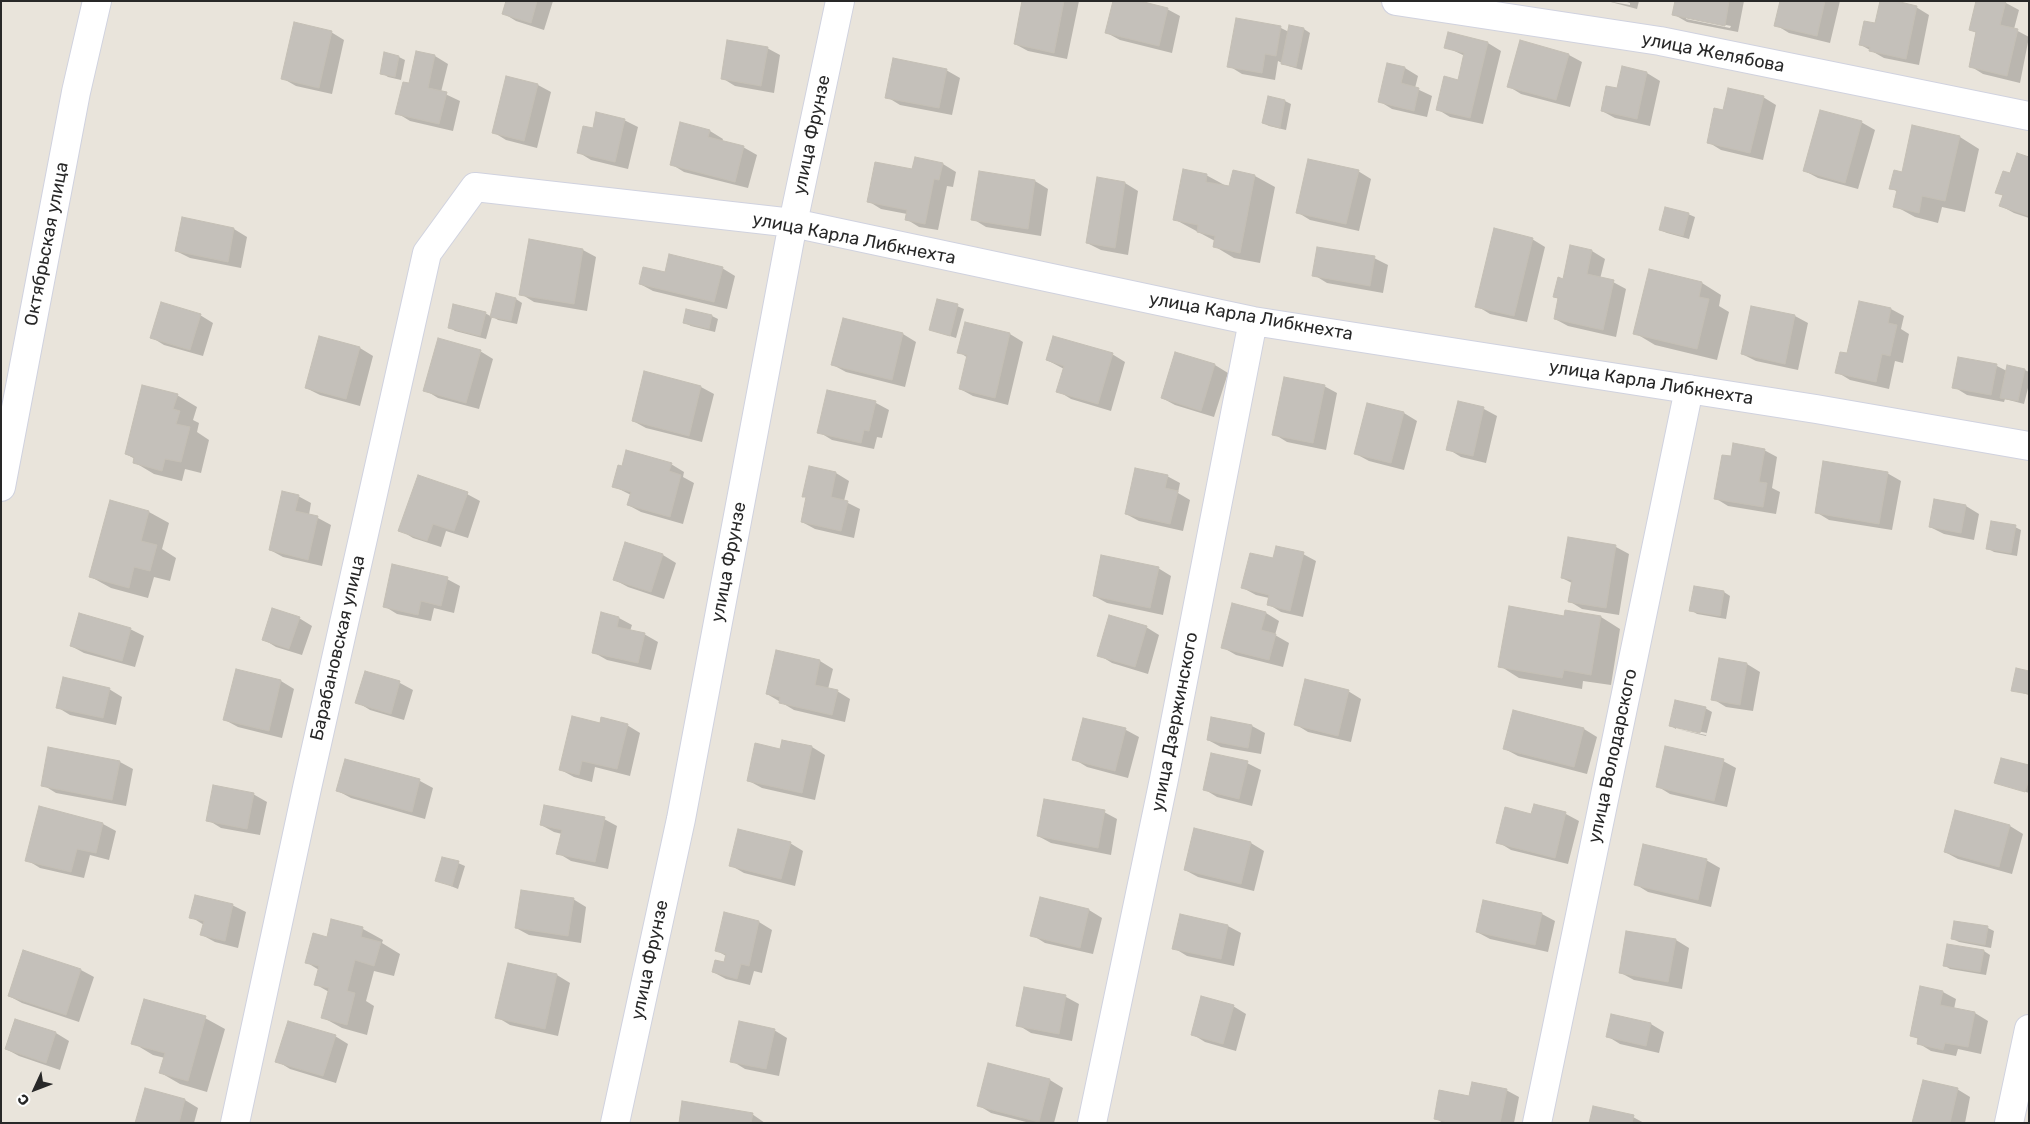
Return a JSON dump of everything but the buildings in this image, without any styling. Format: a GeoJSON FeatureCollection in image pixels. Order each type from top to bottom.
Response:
{"type":"FeatureCollection","features":[{"type":"Feature","properties":{"kind":"street","name":"Октябрьская улица"},"geometry":{"type":"LineString","coordinates":[[1,487],[76,92],[97,1]]}},
{"type":"Feature","properties":{"kind":"street","name":"улица Фрунзе"},"geometry":{"type":"LineString","coordinates":[[615,1123],[681,819],[793,223],[840,1]]}},
{"type":"Feature","properties":{"kind":"street","name":"улица Желябова"},"geometry":{"type":"LineString","coordinates":[[1396,1],[1660,41],[2029,116]]}},
{"type":"Feature","properties":{"kind":"street","name":"улица Карла Либкнехта"},"geometry":{"type":"LineString","coordinates":[[475,187],[793,223],[1253,321],[1688,389],[2029,446]]}},
{"type":"Feature","properties":{"kind":"street","name":"Барабановская улица"},"geometry":{"type":"LineString","coordinates":[[235,1123],[307,788],[427,253],[475,187]]}},
{"type":"Feature","properties":{"kind":"street","name":"улица Дзержинского"},"geometry":{"type":"LineString","coordinates":[[1092,1123],[1164,779],[1253,321]]}},
{"type":"Feature","properties":{"kind":"street","name":"улица Володарского"},"geometry":{"type":"LineString","coordinates":[[1537,1123],[1688,389]]}},
{"type":"Feature","properties":{"kind":"street"},"geometry":{"type":"LineString","coordinates":[[2008,1123],[2029,1029]]}}]}
